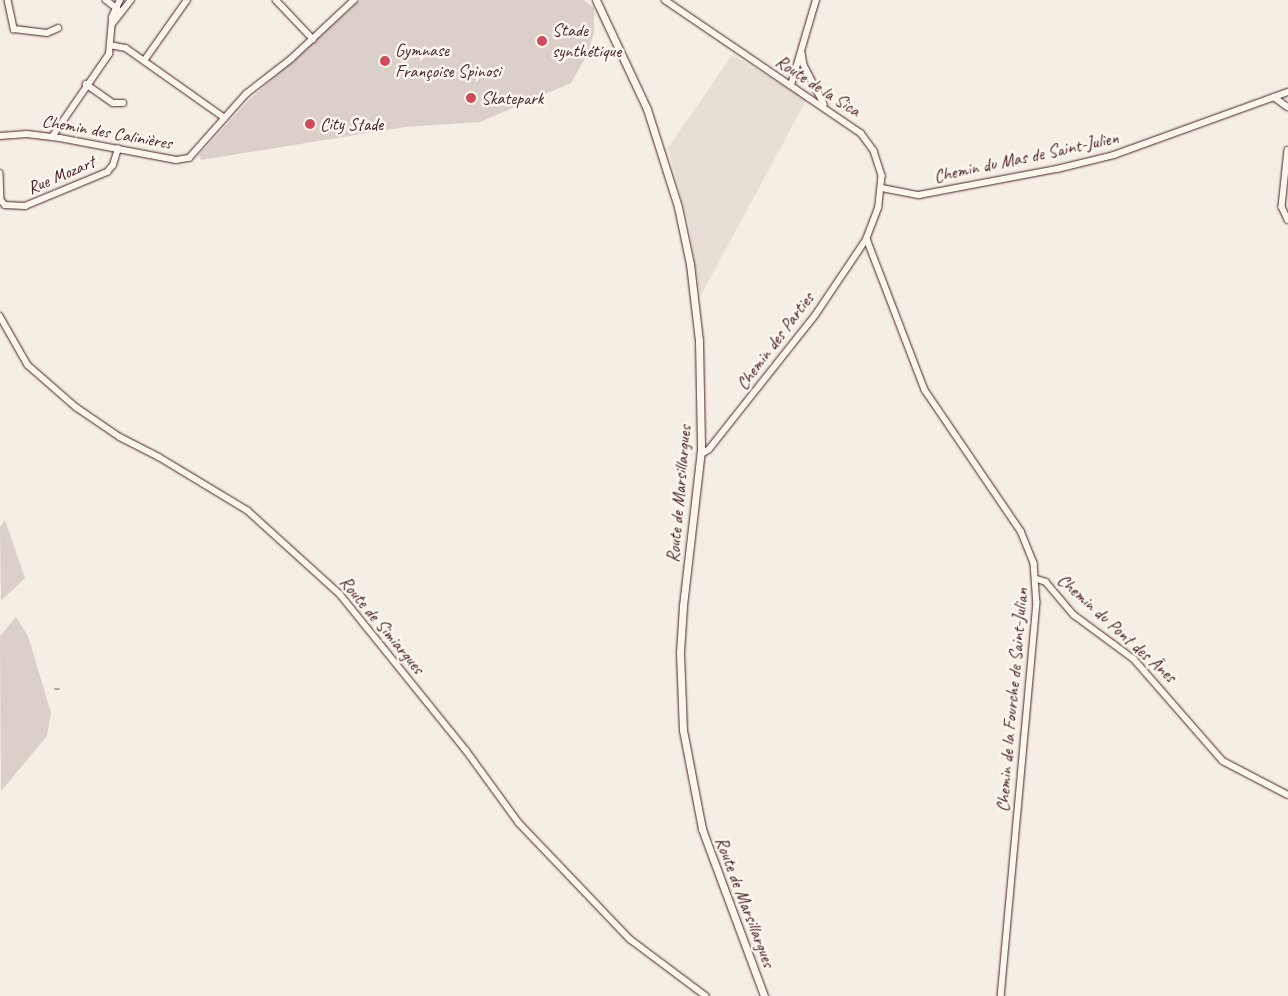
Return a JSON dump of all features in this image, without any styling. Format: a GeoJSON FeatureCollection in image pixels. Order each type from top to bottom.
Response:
{"type":"FeatureCollection","features":[{"type":"Feature","properties":{"kind":"main road","name":"Route de Marsillargues"},"geometry":{"type":"LineString","coordinates":[[596,0],[647,109],[678,207],[696,308],[701,382],[701,455],[680,653],[687,757],[702,829],[764,996]]}},
{"type":"Feature","properties":{"kind":"street"},"geometry":{"type":"LineString","coordinates":[[8,0],[14,29],[47,33],[58,28]]}},
{"type":"Feature","properties":{"kind":"street"},"geometry":{"type":"LineString","coordinates":[[106,0],[123,12]]}},
{"type":"Feature","properties":{"kind":"street"},"geometry":{"type":"LineString","coordinates":[[52,137],[86,84],[110,54],[115,7],[120,0]]}},
{"type":"Feature","properties":{"kind":"street"},"geometry":{"type":"LineString","coordinates":[[113,23],[131,0]]}},
{"type":"Feature","properties":{"kind":"street"},"geometry":{"type":"LineString","coordinates":[[144,61],[187,0]]}},
{"type":"Feature","properties":{"kind":"street"},"geometry":{"type":"LineString","coordinates":[[276,0],[313,39]]}},
{"type":"Feature","properties":{"kind":"street","name":"Chemin des Calinières"},"geometry":{"type":"LineString","coordinates":[[0,136],[52,137],[176,160],[189,158],[246,94],[313,39],[354,0]]}},
{"type":"Feature","properties":{"kind":"street","name":"Route de la Sica"},"geometry":{"type":"LineString","coordinates":[[665,0],[825,106],[870,143],[880,166],[882,188],[880,207],[867,239]]}},
{"type":"Feature","properties":{"kind":"street"},"geometry":{"type":"LineString","coordinates":[[791,85],[816,0]]}},
{"type":"Feature","properties":{"kind":"street"},"geometry":{"type":"LineString","coordinates":[[110,45],[126,48],[226,118]]}},
{"type":"Feature","properties":{"kind":"street"},"geometry":{"type":"LineString","coordinates":[[802,51],[804,65],[825,106]]}},
{"type":"Feature","properties":{"kind":"street"},"geometry":{"type":"LineString","coordinates":[[86,84],[113,103],[123,103]]}},
{"type":"Feature","properties":{"kind":"street","name":"Chemin du Mas de Saint-Julien"},"geometry":{"type":"LineString","coordinates":[[882,188],[919,195],[1057,169],[1114,155],[1288,92]]}},
{"type":"Feature","properties":{"kind":"street"},"geometry":{"type":"LineString","coordinates":[[1274,97],[1288,107]]}},
{"type":"Feature","properties":{"kind":"street","name":"Rue Mozart"},"geometry":{"type":"LineString","coordinates":[[0,173],[1,200],[5,205],[25,206],[106,172],[113,165],[118,149]]}},
{"type":"Feature","properties":{"kind":"street"},"geometry":{"type":"LineString","coordinates":[[1288,150],[1282,207],[1288,220]]}},
{"type":"Feature","properties":{"kind":"street","name":"Chemin des Parties"},"geometry":{"type":"LineString","coordinates":[[701,455],[710,450],[816,315],[867,239]]}},
{"type":"Feature","properties":{"kind":"street","name":"Chemin de la Fourche de Saint-Julian"},"geometry":{"type":"LineString","coordinates":[[867,239],[921,383],[1021,531],[1037,579],[1037,611],[1001,996]]}},
{"type":"Feature","properties":{"kind":"street","name":"Route de Simiargues"},"geometry":{"type":"LineString","coordinates":[[0,316],[23,359],[76,407],[120,437],[230,499],[272,529],[346,600],[463,746],[519,823],[636,945],[706,996]]}},
{"type":"Feature","properties":{"kind":"street","name":"Chemin du Pont des Ânes"},"geometry":{"type":"LineString","coordinates":[[1037,579],[1046,582],[1074,614],[1134,659],[1223,761],[1288,795]]}},
{"type":"Feature","properties":{"kind":"shaded area"},"geometry":{"type":"Polygon","coordinates":[[[360,0],[584,0],[594,8],[594,33],[587,55],[571,83],[480,122],[405,127],[201,160],[199,155],[248,101],[360,0]]]}},
{"type":"Feature","properties":{"kind":"shaded area"},"geometry":{"type":"Polygon","coordinates":[[[732,55],[807,99],[700,297],[689,226],[668,148],[732,55]]]}},
{"type":"Feature","properties":{"kind":"shaded area"},"geometry":{"type":"Polygon","coordinates":[[[5,520],[25,578],[1,601],[0,527],[5,520]]]}},
{"type":"Feature","properties":{"kind":"shaded area"},"geometry":{"type":"Polygon","coordinates":[[[16,617],[28,636],[51,713],[47,736],[1,791],[0,636],[16,617]]]}},
{"type":"Feature","properties":{"kind":"place","name":"Stade synthétique"},"geometry":{"type":"Point","coordinates":[542,41]}},
{"type":"Feature","properties":{"kind":"place","name":"Gymnase Françoise Spinosi"},"geometry":{"type":"Point","coordinates":[385,61]}},
{"type":"Feature","properties":{"kind":"place","name":"Skatepark"},"geometry":{"type":"Point","coordinates":[471,98]}},
{"type":"Feature","properties":{"kind":"place","name":"City Stade"},"geometry":{"type":"Point","coordinates":[310,124]}}]}
